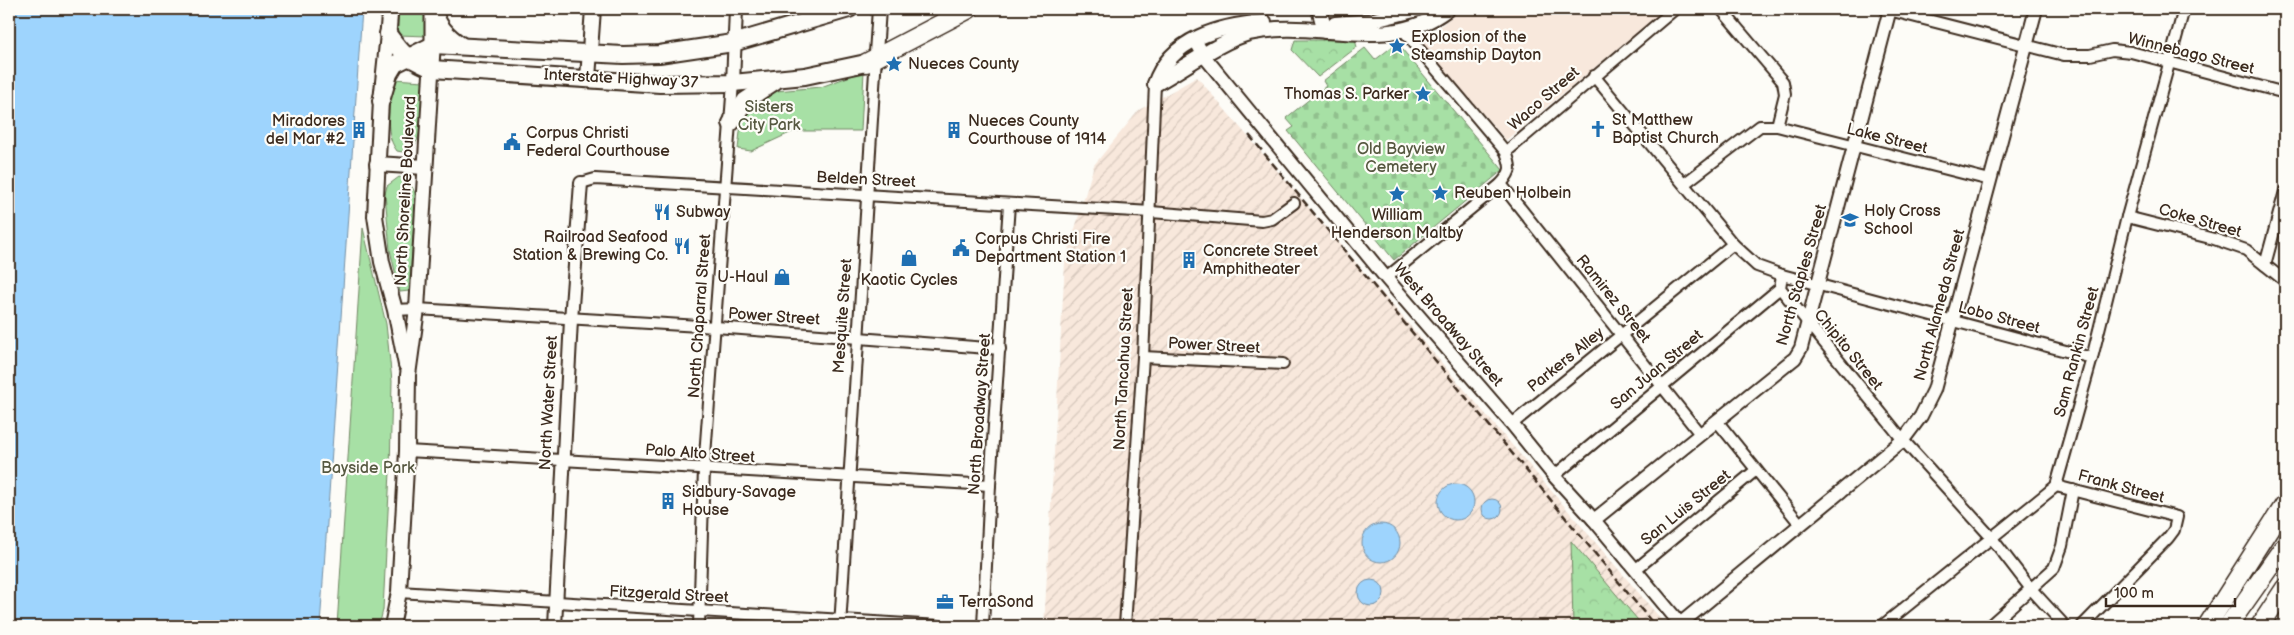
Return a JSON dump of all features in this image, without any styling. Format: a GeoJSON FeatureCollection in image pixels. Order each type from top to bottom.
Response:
{"type":"FeatureCollection","features":[{"type":"Feature","properties":{"kind":"highway"},"geometry":{"type":"LineString","coordinates":[[434,9],[440,26],[449,37],[462,46]]}},
{"type":"Feature","properties":{"kind":"highway","name":"Interstate Highway 37"},"geometry":{"type":"LineString","coordinates":[[381,101],[389,74],[395,64],[433,43],[623,55],[659,54],[733,43],[850,9]]}},
{"type":"Feature","properties":{"kind":"highway"},"geometry":{"type":"LineString","coordinates":[[873,58],[969,9]]}},
{"type":"Feature","properties":{"kind":"highway","name":"Interstate Highway 37"},"geometry":{"type":"LineString","coordinates":[[388,34],[398,50],[406,57],[432,69],[660,84],[733,82],[805,76],[873,58]]}},
{"type":"Feature","properties":{"kind":"highway"},"geometry":{"type":"LineString","coordinates":[[731,123],[745,101],[779,78]]}},
{"type":"Feature","properties":{"kind":"highway"},"geometry":{"type":"LineString","coordinates":[[2207,626],[2285,504]]}},
{"type":"Feature","properties":{"kind":"highway"},"geometry":{"type":"LineString","coordinates":[[2228,626],[2285,545]]}},
{"type":"Feature","properties":{"kind":"highway"},"geometry":{"type":"LineString","coordinates":[[2260,626],[2285,588]]}},
{"type":"Feature","properties":{"kind":"main road","name":"North Shoreline Boulevard"},"geometry":{"type":"LineString","coordinates":[[390,9],[381,101],[375,216],[382,262],[395,310],[408,375]]}},
{"type":"Feature","properties":{"kind":"main road","name":"North Shoreline Boulevard"},"geometry":{"type":"LineString","coordinates":[[392,626],[399,592],[407,452],[408,375],[417,309],[434,9]]}},
{"type":"Feature","properties":{"kind":"main road"},"geometry":{"type":"LineString","coordinates":[[588,78],[593,9]]}},
{"type":"Feature","properties":{"kind":"main road"},"geometry":{"type":"LineString","coordinates":[[1319,9],[1324,27]]}},
{"type":"Feature","properties":{"kind":"main road"},"geometry":{"type":"LineString","coordinates":[[1155,84],[1229,41],[1249,33],[1370,21],[1399,12],[1418,9]]}},
{"type":"Feature","properties":{"kind":"main road"},"geometry":{"type":"LineString","coordinates":[[1155,84],[1168,58],[1195,40],[1226,27],[1283,22],[1374,34],[1403,30],[1430,20],[1447,9]]}},
{"type":"Feature","properties":{"kind":"main road"},"geometry":{"type":"LineString","coordinates":[[1399,12],[1403,30]]}},
{"type":"Feature","properties":{"kind":"main road"},"geometry":{"type":"LineString","coordinates":[[377,164],[425,167]]}},
{"type":"Feature","properties":{"kind":"street","name":"North Chaparral Street"},"geometry":{"type":"LineString","coordinates":[[699,626],[704,469],[731,123],[733,43],[736,9]]}},
{"type":"Feature","properties":{"kind":"street","name":"Mesquite Street"},"geometry":{"type":"LineString","coordinates":[[840,623],[867,195],[873,58],[879,9]]}},
{"type":"Feature","properties":{"kind":"street","name":"Waco Street"},"geometry":{"type":"LineString","coordinates":[[1386,278],[1501,184],[1509,175],[1511,165],[1506,152],[1675,9]]}},
{"type":"Feature","properties":{"kind":"street"},"geometry":{"type":"LineString","coordinates":[[1721,9],[1783,82],[1785,94],[1777,126]]}},
{"type":"Feature","properties":{"kind":"street","name":"Winnebago Street"},"geometry":{"type":"LineString","coordinates":[[1888,9],[2064,55],[2090,55],[2112,50],[2121,51],[2169,61],[2285,93]]}},
{"type":"Feature","properties":{"kind":"street","name":"North Staples Street"},"geometry":{"type":"LineString","coordinates":[[1594,520],[1795,358],[1801,348],[1888,9]]}},
{"type":"Feature","properties":{"kind":"street","name":"North Alameda Street"},"geometry":{"type":"LineString","coordinates":[[1681,625],[1903,440],[1921,416],[1934,390],[2036,9]]}},
{"type":"Feature","properties":{"kind":"street","name":"Sam Rankin Street"},"geometry":{"type":"LineString","coordinates":[[2056,486],[2092,358],[2127,217],[2184,9]]}},
{"type":"Feature","properties":{"kind":"street"},"geometry":{"type":"LineString","coordinates":[[1403,30],[1506,152]]}},
{"type":"Feature","properties":{"kind":"street","name":"West Broadway Street"},"geometry":{"type":"LineString","coordinates":[[1195,40],[1204,56],[1386,278],[1512,424],[1554,476],[1594,520],[1681,625]]}},
{"type":"Feature","properties":{"kind":"street"},"geometry":{"type":"LineString","coordinates":[[1594,76],[1733,244],[1757,266],[1782,275],[1780,288]]}},
{"type":"Feature","properties":{"kind":"street","name":"North Tancahua Street"},"geometry":{"type":"LineString","coordinates":[[1125,626],[1143,357],[1155,84]]}},
{"type":"Feature","properties":{"kind":"street","name":"Lake Street"},"geometry":{"type":"LineString","coordinates":[[1684,184],[1760,126],[1777,126],[1990,180]]}},
{"type":"Feature","properties":{"kind":"street","name":"Belden Street"},"geometry":{"type":"LineString","coordinates":[[581,183],[595,179],[1150,212],[1262,222],[1272,219],[1294,203]]}},
{"type":"Feature","properties":{"kind":"street","name":"North Water Street"},"geometry":{"type":"LineString","coordinates":[[555,626],[571,320],[581,183]]}},
{"type":"Feature","properties":{"kind":"street","name":"Ramirez Street"},"geometry":{"type":"LineString","coordinates":[[1501,184],[1700,434]]}},
{"type":"Feature","properties":{"kind":"street"},"geometry":{"type":"LineString","coordinates":[[2265,265],[2285,191]]}},
{"type":"Feature","properties":{"kind":"street","name":"North Broadway Street"},"geometry":{"type":"LineString","coordinates":[[984,626],[990,485],[1009,204]]}},
{"type":"Feature","properties":{"kind":"street","name":"Coke Street"},"geometry":{"type":"LineString","coordinates":[[2127,217],[2246,250],[2285,281]]}},
{"type":"Feature","properties":{"kind":"street","name":"Parkers Alley"},"geometry":{"type":"LineString","coordinates":[[1512,424],[1733,244]]}},
{"type":"Feature","properties":{"kind":"street","name":"Lobo Street"},"geometry":{"type":"LineString","coordinates":[[1782,275],[2092,358]]}},
{"type":"Feature","properties":{"kind":"street","name":"Chipito Street"},"geometry":{"type":"LineString","coordinates":[[1780,288],[1807,324],[1903,440],[1991,537],[2031,589],[2065,626]]}},
{"type":"Feature","properties":{"kind":"street","name":"San Juan Street"},"geometry":{"type":"LineString","coordinates":[[1554,476],[1780,288]]}},
{"type":"Feature","properties":{"kind":"street","name":"Power Street"},"geometry":{"type":"LineString","coordinates":[[395,310],[417,309],[571,320],[716,327],[1000,349]]}},
{"type":"Feature","properties":{"kind":"street","name":"Power Street"},"geometry":{"type":"LineString","coordinates":[[1143,357],[1283,364]]}},
{"type":"Feature","properties":{"kind":"street"},"geometry":{"type":"LineString","coordinates":[[1717,421],[1800,524]]}},
{"type":"Feature","properties":{"kind":"street","name":"Palo Alto Street"},"geometry":{"type":"LineString","coordinates":[[407,452],[990,485]]}},
{"type":"Feature","properties":{"kind":"street","name":"San Luis Street"},"geometry":{"type":"LineString","coordinates":[[1635,570],[1756,470]]}},
{"type":"Feature","properties":{"kind":"street"},"geometry":{"type":"LineString","coordinates":[[1884,626],[2056,486]]}},
{"type":"Feature","properties":{"kind":"street","name":"Frank Street"},"geometry":{"type":"LineString","coordinates":[[2056,486],[2177,517],[2174,530],[2168,538],[2082,626]]}},
{"type":"Feature","properties":{"kind":"street"},"geometry":{"type":"LineString","coordinates":[[1989,626],[2049,574],[2058,558],[2073,490]]}},
{"type":"Feature","properties":{"kind":"street","name":"Fitzgerald Street"},"geometry":{"type":"LineString","coordinates":[[399,592],[840,623],[938,626]]}},
{"type":"Feature","properties":{"kind":"shaded area"},"geometry":{"type":"Polygon","coordinates":[[[1461,9],[1666,9],[1506,140],[1421,43],[1461,9]]]}},
{"type":"Feature","properties":{"kind":"shaded area"},"geometry":{"type":"Polygon","coordinates":[[[1197,77],[1667,626],[1044,626],[1065,262],[1094,165],[1139,110],[1197,77]]]}},
{"type":"Feature","properties":{"kind":"green space"},"geometry":{"type":"Polygon","coordinates":[[[398,9],[428,9],[427,36],[398,35],[398,9]]]}},
{"type":"Feature","properties":{"kind":"green space"},"geometry":{"type":"Polygon","coordinates":[[[1295,40],[1355,40],[1357,47],[1318,77],[1292,50],[1295,40]]]}},
{"type":"Feature","properties":{"kind":"green space","name":"Old Bayview Cemetery"},"geometry":{"type":"Polygon","coordinates":[[[1397,43],[1503,170],[1394,260],[1288,131],[1294,127],[1286,118],[1326,86],[1323,81],[1365,48],[1375,60],[1397,43]]]}},
{"type":"Feature","properties":{"kind":"green space","name":"Sisters City Park"},"geometry":{"type":"Polygon","coordinates":[[[864,71],[861,131],[794,131],[751,151],[738,149],[742,115],[765,92],[821,87],[864,71]]]}},
{"type":"Feature","properties":{"kind":"green space"},"geometry":{"type":"Polygon","coordinates":[[[393,79],[424,81],[420,130],[417,140],[408,153],[397,151],[390,135],[389,116],[393,79]]]}},
{"type":"Feature","properties":{"kind":"green space"},"geometry":{"type":"Polygon","coordinates":[[[399,177],[406,180],[414,190],[416,197],[409,291],[400,292],[390,250],[385,194],[387,186],[399,177]]]}},
{"type":"Feature","properties":{"kind":"green space","name":"Bayside Park"},"geometry":{"type":"Polygon","coordinates":[[[363,228],[386,324],[392,381],[390,472],[383,610],[379,626],[337,626],[363,228]]]}},
{"type":"Feature","properties":{"kind":"green space"},"geometry":{"type":"Polygon","coordinates":[[[1571,541],[1643,626],[1573,626],[1571,541]]]}},
{"type":"Feature","properties":{"kind":"water"},"geometry":{"type":"Polygon","coordinates":[[[9,9],[362,9],[320,626],[9,626],[9,9]]]}},
{"type":"Feature","properties":{"kind":"water"},"geometry":{"type":"Polygon","coordinates":[[[1456,484],[1468,490],[1474,502],[1468,514],[1456,520],[1444,514],[1438,502],[1444,490],[1456,484]]]}},
{"type":"Feature","properties":{"kind":"water"},"geometry":{"type":"Polygon","coordinates":[[[1492,499],[1499,502],[1502,509],[1499,516],[1492,519],[1485,516],[1482,509],[1485,502],[1492,499]]]}},
{"type":"Feature","properties":{"kind":"water"},"geometry":{"type":"Polygon","coordinates":[[[1381,524],[1395,529],[1400,543],[1395,557],[1381,562],[1367,557],[1362,543],[1367,529],[1381,524]]]}},
{"type":"Feature","properties":{"kind":"water"},"geometry":{"type":"Polygon","coordinates":[[[1371,580],[1380,584],[1384,593],[1380,602],[1371,606],[1362,602],[1358,593],[1362,584],[1371,580]]]}},
{"type":"Feature","properties":{"kind":"railway"},"geometry":{"type":"LineString","coordinates":[[1249,135],[1655,626]]}},
{"type":"Feature","properties":{"kind":"place","name":"Explosion of the Steamship Dayton"},"geometry":{"type":"Point","coordinates":[1397,46]}},
{"type":"Feature","properties":{"kind":"place","name":"Nueces County"},"geometry":{"type":"Point","coordinates":[894,64]}},
{"type":"Feature","properties":{"kind":"place","name":"Thomas S. Parker"},"geometry":{"type":"Point","coordinates":[1423,94]}},
{"type":"Feature","properties":{"kind":"place","name":"St Matthew Baptist Church"},"geometry":{"type":"Point","coordinates":[1598,129]}},
{"type":"Feature","properties":{"kind":"place","name":"Miradores del Mar #2"},"geometry":{"type":"Point","coordinates":[359,130]}},
{"type":"Feature","properties":{"kind":"place","name":"Nueces County Courthouse of 1914"},"geometry":{"type":"Point","coordinates":[954,130]}},
{"type":"Feature","properties":{"kind":"place","name":"Corpus Christi Federal Courthouse"},"geometry":{"type":"Point","coordinates":[512,142]}},
{"type":"Feature","properties":{"kind":"place","name":"Reuben Holbein"},"geometry":{"type":"Point","coordinates":[1440,193]}},
{"type":"Feature","properties":{"kind":"place","name":"William Henderson Maltby"},"geometry":{"type":"Point","coordinates":[1397,194]}},
{"type":"Feature","properties":{"kind":"place","name":"Subway"},"geometry":{"type":"Point","coordinates":[662,212]}},
{"type":"Feature","properties":{"kind":"place","name":"Holy Cross School"},"geometry":{"type":"Point","coordinates":[1850,220]}},
{"type":"Feature","properties":{"kind":"place","name":"Railroad Seafood Station & Brewing Co."},"geometry":{"type":"Point","coordinates":[682,246]}},
{"type":"Feature","properties":{"kind":"place","name":"Corpus Christi Fire Department Station 1"},"geometry":{"type":"Point","coordinates":[961,248]}},
{"type":"Feature","properties":{"kind":"place","name":"Kaotic Cycles"},"geometry":{"type":"Point","coordinates":[909,258]}},
{"type":"Feature","properties":{"kind":"place","name":"Concrete Street Amphitheater"},"geometry":{"type":"Point","coordinates":[1189,260]}},
{"type":"Feature","properties":{"kind":"place","name":"U-Haul"},"geometry":{"type":"Point","coordinates":[782,277]}},
{"type":"Feature","properties":{"kind":"place","name":"Sidbury-Savage House"},"geometry":{"type":"Point","coordinates":[668,501]}},
{"type":"Feature","properties":{"kind":"place","name":"TerraSond"},"geometry":{"type":"Point","coordinates":[945,602]}}]}
